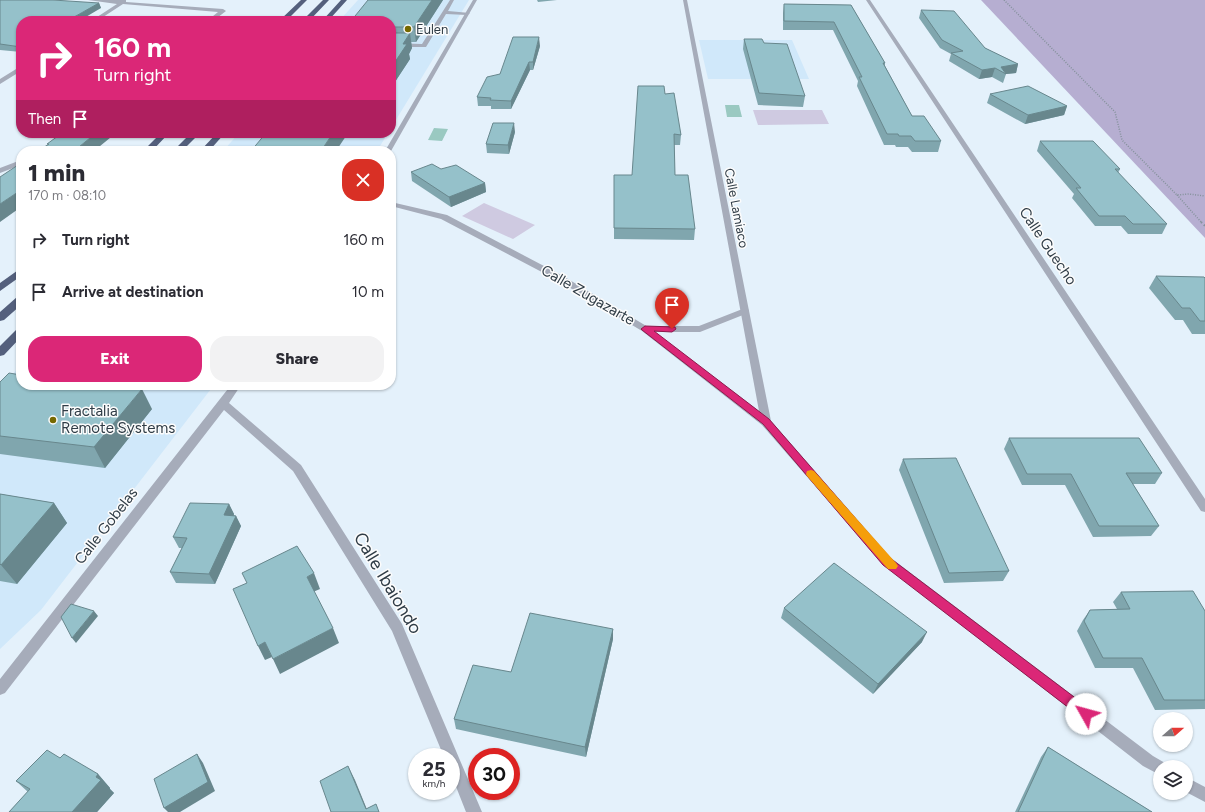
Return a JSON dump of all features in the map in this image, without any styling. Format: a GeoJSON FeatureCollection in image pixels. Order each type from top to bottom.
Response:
{"type":"FeatureCollection","features":[{"type":"Feature","properties":{"kind":"highway"},"geometry":{"type":"LineString","coordinates":[[287,16],[304,0]]}},
{"type":"Feature","properties":{"kind":"highway"},"geometry":{"type":"LineString","coordinates":[[310,16],[326,0]]}},
{"type":"Feature","properties":{"kind":"highway"},"geometry":{"type":"LineString","coordinates":[[330,16],[344,0]]}},
{"type":"Feature","properties":{"kind":"highway"},"geometry":{"type":"LineString","coordinates":[[152,146],[160,138]]}},
{"type":"Feature","properties":{"kind":"highway"},"geometry":{"type":"LineString","coordinates":[[182,146],[191,138]]}},
{"type":"Feature","properties":{"kind":"highway"},"geometry":{"type":"LineString","coordinates":[[209,146],[216,138]]}},
{"type":"Feature","properties":{"kind":"highway"},"geometry":{"type":"LineString","coordinates":[[0,288],[16,275]]}},
{"type":"Feature","properties":{"kind":"highway"},"geometry":{"type":"LineString","coordinates":[[0,318],[16,304]]}},
{"type":"Feature","properties":{"kind":"highway"},"geometry":{"type":"LineString","coordinates":[[0,352],[16,337]]}},
{"type":"Feature","properties":{"kind":"street"},"geometry":{"type":"LineString","coordinates":[[90,0],[124,1],[223,11],[216,16]]}},
{"type":"Feature","properties":{"kind":"street"},"geometry":{"type":"LineString","coordinates":[[396,45],[424,46],[452,0]]}},
{"type":"Feature","properties":{"kind":"street"},"geometry":{"type":"LineString","coordinates":[[396,137],[475,0]]}},
{"type":"Feature","properties":{"kind":"street","name":"Calle Lamiaco"},"geometry":{"type":"LineString","coordinates":[[685,0],[766,422]]}},
{"type":"Feature","properties":{"kind":"street","name":"Calle Guecho"},"geometry":{"type":"LineString","coordinates":[[868,0],[1205,508]]}},
{"type":"Feature","properties":{"kind":"street"},"geometry":{"type":"LineString","coordinates":[[102,16],[124,1]]}},
{"type":"Feature","properties":{"kind":"street"},"geometry":{"type":"LineString","coordinates":[[445,12],[467,13]]}},
{"type":"Feature","properties":{"kind":"street"},"geometry":{"type":"LineString","coordinates":[[0,82],[16,71]]}},
{"type":"Feature","properties":{"kind":"street"},"geometry":{"type":"LineString","coordinates":[[0,171],[16,164]]}},
{"type":"Feature","properties":{"kind":"street","name":"Calle Zugazarte"},"geometry":{"type":"LineString","coordinates":[[396,205],[444,217],[560,278],[645,329],[766,422],[887,562],[1153,763]]}},
{"type":"Feature","properties":{"kind":"street"},"geometry":{"type":"LineString","coordinates":[[645,329],[700,329],[745,311]]}},
{"type":"Feature","properties":{"kind":"street","name":"Calle Gobelas"},"geometry":{"type":"LineString","coordinates":[[0,688],[233,390]]}},
{"type":"Feature","properties":{"kind":"street","name":"Calle Ibaiondo"},"geometry":{"type":"LineString","coordinates":[[223,404],[297,468],[397,628],[474,812]]}},
{"type":"Feature","properties":{"kind":"street"},"geometry":{"type":"LineString","coordinates":[[1193,788],[1205,795]]}},
{"type":"Feature","properties":{"kind":"path"},"geometry":{"type":"LineString","coordinates":[[1004,0],[1115,112],[1122,140],[1205,226]]}},
{"type":"Feature","properties":{"kind":"path"},"geometry":{"type":"LineString","coordinates":[[1177,196],[1189,194],[1205,196]]}},
{"type":"Feature","properties":{"kind":"shaded area"},"geometry":{"type":"Polygon","coordinates":[[[358,0],[469,0],[396,120],[396,16],[344,16],[358,0]]]}},
{"type":"Feature","properties":{"kind":"shaded area"},"geometry":{"type":"Polygon","coordinates":[[[981,0],[1205,0],[1205,238],[981,0]]]}},
{"type":"Feature","properties":{"kind":"shaded area"},"geometry":{"type":"Polygon","coordinates":[[[699,40],[792,40],[809,79],[708,79],[699,40]]]}},
{"type":"Feature","properties":{"kind":"shaded area"},"geometry":{"type":"Polygon","coordinates":[[[725,105],[739,105],[742,117],[727,117],[725,105]]]}},
{"type":"Feature","properties":{"kind":"shaded area"},"geometry":{"type":"Polygon","coordinates":[[[753,110],[822,110],[829,124],[758,125],[753,110]]]}},
{"type":"Feature","properties":{"kind":"shaded area"},"geometry":{"type":"Polygon","coordinates":[[[434,128],[448,129],[442,141],[428,140],[434,128]]]}},
{"type":"Feature","properties":{"kind":"shaded area"},"geometry":{"type":"Polygon","coordinates":[[[235,138],[385,138],[380,146],[227,146],[235,138]]]}},
{"type":"Feature","properties":{"kind":"shaded area"},"geometry":{"type":"Polygon","coordinates":[[[484,203],[535,225],[513,239],[462,216],[484,203]]]}},
{"type":"Feature","properties":{"kind":"shaded area"},"geometry":{"type":"Polygon","coordinates":[[[16,371],[16,390],[210,390],[41,610],[0,649],[0,386],[16,371]]]}},
{"type":"Feature","properties":{"kind":"building"},"geometry":{"type":"Polygon","coordinates":[[[0,0],[53,0],[99,3],[76,16],[16,16],[16,46],[0,44],[0,0]]]}},
{"type":"Feature","properties":{"kind":"building"},"geometry":{"type":"Polygon","coordinates":[[[368,0],[432,0],[414,27],[396,27],[396,16],[355,16],[368,0]]]}},
{"type":"Feature","properties":{"kind":"building"},"geometry":{"type":"Polygon","coordinates":[[[784,4],[851,5],[885,63],[883,63],[912,116],[924,116],[941,141],[915,141],[911,136],[887,134],[859,77],[862,77],[834,22],[784,21],[784,4]]]}},
{"type":"Feature","properties":{"kind":"building"},"geometry":{"type":"Polygon","coordinates":[[[921,10],[954,11],[985,48],[1018,64],[1001,67],[1006,74],[995,68],[982,70],[951,53],[963,51],[942,40],[921,10]]]}},
{"type":"Feature","properties":{"kind":"building"},"geometry":{"type":"Polygon","coordinates":[[[396,33],[410,33],[403,44],[407,44],[396,60],[396,33]]]}},
{"type":"Feature","properties":{"kind":"building"},"geometry":{"type":"Polygon","coordinates":[[[513,37],[539,37],[533,62],[529,62],[511,101],[490,100],[491,98],[477,97],[487,77],[500,74],[513,37]]]}},
{"type":"Feature","properties":{"kind":"building"},"geometry":{"type":"Polygon","coordinates":[[[744,39],[762,39],[764,43],[787,44],[805,96],[759,93],[744,39]]]}},
{"type":"Feature","properties":{"kind":"building"},"geometry":{"type":"Polygon","coordinates":[[[638,86],[664,86],[665,94],[674,93],[681,135],[674,134],[675,175],[688,175],[695,229],[614,228],[614,175],[632,175],[638,86]]]}},
{"type":"Feature","properties":{"kind":"building"},"geometry":{"type":"Polygon","coordinates":[[[1028,86],[1067,106],[1028,115],[990,94],[1028,86]]]}},
{"type":"Feature","properties":{"kind":"building"},"geometry":{"type":"Polygon","coordinates":[[[493,123],[514,123],[508,145],[486,144],[493,123]]]}},
{"type":"Feature","properties":{"kind":"building"},"geometry":{"type":"Polygon","coordinates":[[[55,138],[90,138],[80,146],[46,146],[49,144],[47,144],[55,138]]]}},
{"type":"Feature","properties":{"kind":"building"},"geometry":{"type":"Polygon","coordinates":[[[262,138],[330,138],[324,146],[255,146],[262,138]]]}},
{"type":"Feature","properties":{"kind":"building"},"geometry":{"type":"Polygon","coordinates":[[[1040,141],[1093,141],[1120,169],[1115,169],[1167,224],[1133,224],[1125,216],[1099,216],[1076,188],[1081,188],[1040,141]]]}},
{"type":"Feature","properties":{"kind":"building"},"geometry":{"type":"Polygon","coordinates":[[[432,164],[441,169],[456,165],[485,183],[449,197],[411,172],[432,164]]]}},
{"type":"Feature","properties":{"kind":"building"},"geometry":{"type":"Polygon","coordinates":[[[16,166],[16,193],[0,204],[0,177],[16,166]]]}},
{"type":"Feature","properties":{"kind":"building"},"geometry":{"type":"Polygon","coordinates":[[[1156,276],[1204,277],[1205,321],[1200,321],[1190,308],[1182,308],[1156,276]]]}},
{"type":"Feature","properties":{"kind":"building"},"geometry":{"type":"Polygon","coordinates":[[[9,373],[16,374],[16,390],[141,390],[94,447],[0,436],[0,382],[9,373]]]}},
{"type":"Feature","properties":{"kind":"building"},"geometry":{"type":"Polygon","coordinates":[[[1009,438],[1139,438],[1162,473],[1126,473],[1159,526],[1099,526],[1071,474],[1027,474],[1009,438]]]}},
{"type":"Feature","properties":{"kind":"building"},"geometry":{"type":"Polygon","coordinates":[[[956,458],[1009,571],[949,573],[903,459],[956,458]]]}},
{"type":"Feature","properties":{"kind":"building"},"geometry":{"type":"Polygon","coordinates":[[[0,494],[54,503],[1,565],[0,564],[0,494]]]}},
{"type":"Feature","properties":{"kind":"building"},"geometry":{"type":"Polygon","coordinates":[[[190,503],[229,504],[224,515],[236,516],[209,574],[170,572],[187,538],[173,537],[190,503]]]}},
{"type":"Feature","properties":{"kind":"building"},"geometry":{"type":"Polygon","coordinates":[[[297,546],[314,573],[307,577],[333,628],[273,659],[265,642],[258,646],[233,589],[247,583],[242,573],[297,546]]]}},
{"type":"Feature","properties":{"kind":"building"},"geometry":{"type":"Polygon","coordinates":[[[834,563],[927,632],[878,684],[784,608],[834,563]]]}},
{"type":"Feature","properties":{"kind":"building"},"geometry":{"type":"Polygon","coordinates":[[[1193,591],[1205,611],[1205,700],[1164,700],[1142,658],[1103,658],[1084,621],[1090,610],[1130,609],[1121,592],[1193,591]]]}},
{"type":"Feature","properties":{"kind":"building"},"geometry":{"type":"Polygon","coordinates":[[[71,604],[94,611],[72,638],[61,617],[71,604]]]}},
{"type":"Feature","properties":{"kind":"building"},"geometry":{"type":"Polygon","coordinates":[[[530,613],[613,629],[585,747],[454,719],[473,665],[511,672],[530,613]]]}},
{"type":"Feature","properties":{"kind":"building"},"geometry":{"type":"Polygon","coordinates":[[[1048,747],[1152,812],[1018,812],[1048,747]]]}},
{"type":"Feature","properties":{"kind":"building"},"geometry":{"type":"Polygon","coordinates":[[[47,750],[60,758],[64,754],[98,774],[96,777],[101,780],[72,812],[9,812],[30,789],[16,781],[47,750]]]}},
{"type":"Feature","properties":{"kind":"building"},"geometry":{"type":"Polygon","coordinates":[[[197,754],[208,782],[164,808],[154,779],[197,754]]]}},
{"type":"Feature","properties":{"kind":"building"},"geometry":{"type":"Polygon","coordinates":[[[348,766],[366,809],[376,804],[379,812],[331,812],[320,781],[348,766]]]}},
{"type":"Feature","properties":{"kind":"slow traffic"},"geometry":{"type":"LineString","coordinates":[[811,474],[892,566]]}},
{"type":"Feature","properties":{"kind":"place","name":"Eulen"},"geometry":{"type":"Point","coordinates":[408,29]}},
{"type":"Feature","properties":{"kind":"place","name":"Fractalia Remote Systems"},"geometry":{"type":"Point","coordinates":[53,420]}},
{"type":"Feature","properties":{"kind":"route"},"geometry":{"type":"LineString","coordinates":[[672,329],[645,329],[766,422],[887,562],[1086,714]]}}]}
